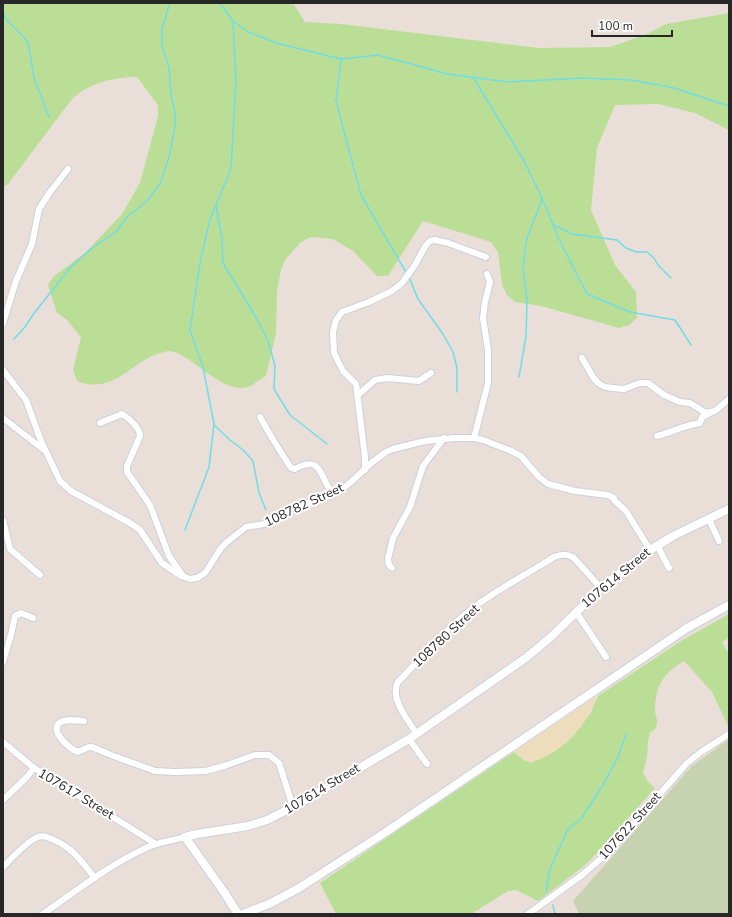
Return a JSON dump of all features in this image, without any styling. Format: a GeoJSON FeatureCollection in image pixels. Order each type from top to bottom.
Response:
{"type":"FeatureCollection","features":[{"type":"Feature","properties":{"kind":"street"},"geometry":{"type":"LineString","coordinates":[[3,323],[16,281],[32,244],[39,209],[53,186],[68,169]]}},
{"type":"Feature","properties":{"kind":"street"},"geometry":{"type":"LineString","coordinates":[[365,470],[365,457],[358,395],[355,383],[343,371],[334,353],[333,332],[335,322],[342,312],[369,302],[392,291],[402,283],[430,241],[435,240],[486,257]]}},
{"type":"Feature","properties":{"kind":"street"},"geometry":{"type":"LineString","coordinates":[[474,438],[488,383],[488,350],[484,318],[485,302],[490,282],[487,274]]}},
{"type":"Feature","properties":{"kind":"street"},"geometry":{"type":"LineString","coordinates":[[582,358],[593,377],[605,387],[624,388],[640,383],[648,383],[664,395],[680,402],[690,403],[704,412],[712,412]]}},
{"type":"Feature","properties":{"kind":"street"},"geometry":{"type":"LineString","coordinates":[[3,370],[26,400],[45,452],[60,481],[67,488],[140,530],[162,563],[184,577]]}},
{"type":"Feature","properties":{"kind":"street"},"geometry":{"type":"LineString","coordinates":[[358,395],[375,380],[387,378],[419,380],[431,373]]}},
{"type":"Feature","properties":{"kind":"street"},"geometry":{"type":"LineString","coordinates":[[657,436],[683,426],[700,423],[702,417],[719,408],[729,399]]}},
{"type":"Feature","properties":{"kind":"street"},"geometry":{"type":"LineString","coordinates":[[100,423],[122,414],[140,432],[140,436],[127,466],[127,472],[150,505],[169,556],[184,577]]}},
{"type":"Feature","properties":{"kind":"street"},"geometry":{"type":"LineString","coordinates":[[260,417],[291,468],[295,469],[307,464],[317,466],[323,474],[333,494]]}},
{"type":"Feature","properties":{"kind":"street"},"geometry":{"type":"LineString","coordinates":[[3,418],[45,452]]}},
{"type":"Feature","properties":{"kind":"street"},"geometry":{"type":"LineString","coordinates":[[392,568],[389,565],[388,559],[393,538],[410,507],[423,466],[444,438]]}},
{"type":"Feature","properties":{"kind":"street","name":"108782 Street"},"geometry":{"type":"LineString","coordinates":[[184,577],[190,579],[197,578],[205,573],[226,542],[246,527],[273,521],[288,509],[333,494],[351,482],[386,452],[393,448],[444,438],[474,438],[496,445],[521,456],[539,477],[548,484],[575,491],[608,495],[614,498],[614,500],[626,511],[653,548]]}},
{"type":"Feature","properties":{"kind":"street","name":"107614 Street"},"geometry":{"type":"LineString","coordinates":[[43,914],[94,878],[146,848],[156,844],[197,834],[248,826],[267,820],[293,807],[413,736],[527,657],[552,636],[601,588],[653,548],[692,526],[729,509]]}},
{"type":"Feature","properties":{"kind":"street"},"geometry":{"type":"LineString","coordinates":[[709,519],[718,541]]}},
{"type":"Feature","properties":{"kind":"street"},"geometry":{"type":"LineString","coordinates":[[3,520],[10,549],[40,575]]}},
{"type":"Feature","properties":{"kind":"street","name":"107614 Street"},"geometry":{"type":"LineString","coordinates":[[653,548],[669,568]]}},
{"type":"Feature","properties":{"kind":"street","name":"108780 Street"},"geometry":{"type":"LineString","coordinates":[[413,736],[395,697],[395,686],[438,640],[468,612],[495,593],[554,557],[562,554],[574,558],[601,588]]}},
{"type":"Feature","properties":{"kind":"street"},"geometry":{"type":"LineString","coordinates":[[243,914],[271,903],[299,888],[386,832],[687,628],[729,605]]}},
{"type":"Feature","properties":{"kind":"street","name":"107614 Street"},"geometry":{"type":"LineString","coordinates":[[576,612],[606,657]]}},
{"type":"Feature","properties":{"kind":"street"},"geometry":{"type":"LineString","coordinates":[[3,662],[15,616],[20,613],[33,618]]}},
{"type":"Feature","properties":{"kind":"street"},"geometry":{"type":"LineString","coordinates":[[84,722],[68,720],[61,722],[57,727],[59,736],[76,751],[91,747],[155,771],[206,771],[255,755],[269,755],[279,763],[293,807]]}},
{"type":"Feature","properties":{"kind":"street","name":"107622 Street"},"geometry":{"type":"LineString","coordinates":[[528,914],[582,875],[611,850],[688,763],[701,752],[729,734]]}},
{"type":"Feature","properties":{"kind":"street"},"geometry":{"type":"LineString","coordinates":[[413,736],[427,764]]}},
{"type":"Feature","properties":{"kind":"street"},"geometry":{"type":"LineString","coordinates":[[3,742],[34,768]]}},
{"type":"Feature","properties":{"kind":"street","name":"107617 Street"},"geometry":{"type":"LineString","coordinates":[[3,800],[26,778],[34,768],[156,844]]}},
{"type":"Feature","properties":{"kind":"street"},"geometry":{"type":"LineString","coordinates":[[3,867],[33,839],[39,836],[45,836],[71,849],[94,878]]}},
{"type":"Feature","properties":{"kind":"street"},"geometry":{"type":"LineString","coordinates":[[185,837],[238,914]]}},
{"type":"Feature","properties":{"kind":"green space"},"geometry":{"type":"Polygon","coordinates":[[[3,3],[293,3],[305,22],[341,24],[540,48],[610,47],[645,35],[666,24],[729,13],[729,130],[695,113],[658,104],[615,105],[597,148],[591,210],[615,265],[636,292],[637,318],[629,325],[619,328],[541,306],[515,302],[507,295],[502,285],[498,252],[491,242],[423,221],[388,276],[377,276],[353,251],[333,239],[310,237],[300,243],[285,260],[281,270],[277,291],[276,333],[266,376],[252,385],[240,388],[232,387],[216,379],[182,355],[169,351],[157,354],[145,360],[114,380],[103,384],[91,384],[77,381],[73,370],[81,337],[67,320],[57,313],[48,285],[54,276],[85,253],[122,214],[140,183],[158,116],[158,105],[137,77],[120,78],[102,82],[86,89],[72,99],[8,184],[3,187],[3,3]]]}},
{"type":"Feature","properties":{"kind":"green space"},"geometry":{"type":"Polygon","coordinates":[[[729,614],[729,638],[722,642],[729,654],[729,728],[712,692],[684,661],[671,670],[659,688],[655,702],[657,725],[653,731],[650,732],[647,757],[643,773],[648,782],[655,788],[584,866],[538,901],[516,890],[508,891],[471,914],[336,914],[320,883],[514,752],[525,761],[551,753],[566,743],[574,735],[590,714],[598,696],[681,641],[729,614]]]}},
{"type":"Feature","properties":{"kind":"green space"},"geometry":{"type":"Polygon","coordinates":[[[729,739],[729,914],[579,914],[573,901],[692,766],[729,739]]]}},
{"type":"Feature","properties":{"kind":"sand"},"geometry":{"type":"Polygon","coordinates":[[[598,696],[586,718],[572,737],[553,752],[530,763],[514,752],[598,696]]]}},
{"type":"Feature","properties":{"kind":"waterway"},"geometry":{"type":"LineString","coordinates":[[14,339],[70,268],[92,248],[116,232],[128,216],[147,201],[161,182],[169,157],[175,127],[175,111],[171,95],[169,68],[162,45],[162,28],[170,3]]}},
{"type":"Feature","properties":{"kind":"waterway"},"geometry":{"type":"LineString","coordinates":[[220,3],[233,21],[248,32],[280,44],[341,59],[378,55],[448,74],[507,82],[581,78],[632,80],[674,88],[729,106]]}},
{"type":"Feature","properties":{"kind":"waterway"},"geometry":{"type":"LineString","coordinates":[[3,11],[6,19],[28,42],[34,78],[49,117]]}},
{"type":"Feature","properties":{"kind":"waterway"},"geometry":{"type":"LineString","coordinates":[[185,530],[209,467],[214,424],[203,367],[190,330],[200,263],[210,219],[231,169],[236,79],[233,22]]}},
{"type":"Feature","properties":{"kind":"waterway"},"geometry":{"type":"LineString","coordinates":[[341,59],[336,101],[361,195],[407,274]]}},
{"type":"Feature","properties":{"kind":"waterway"},"geometry":{"type":"LineString","coordinates":[[473,77],[524,161],[542,198],[559,239],[587,294],[630,312],[675,320],[691,345]]}},
{"type":"Feature","properties":{"kind":"waterway"},"geometry":{"type":"LineString","coordinates":[[519,377],[526,336],[527,300],[523,267],[527,238],[542,199]]}},
{"type":"Feature","properties":{"kind":"waterway"},"geometry":{"type":"LineString","coordinates":[[216,205],[222,239],[223,263],[253,312],[268,341],[275,366],[274,389],[290,415],[327,444]]}},
{"type":"Feature","properties":{"kind":"waterway"},"geometry":{"type":"LineString","coordinates":[[554,225],[572,234],[617,240],[626,248],[636,252],[647,252],[671,278]]}},
{"type":"Feature","properties":{"kind":"waterway"},"geometry":{"type":"LineString","coordinates":[[409,277],[418,299],[443,334],[453,352],[457,368],[457,392]]}},
{"type":"Feature","properties":{"kind":"waterway"},"geometry":{"type":"LineString","coordinates":[[214,425],[243,450],[253,461],[259,493],[266,510]]}},
{"type":"Feature","properties":{"kind":"waterway"},"geometry":{"type":"LineString","coordinates":[[546,891],[550,869],[568,829],[581,819],[603,785],[618,757],[626,734]]}},
{"type":"Feature","properties":{"kind":"waterway"},"geometry":{"type":"LineString","coordinates":[[553,905],[555,914]]}}]}
